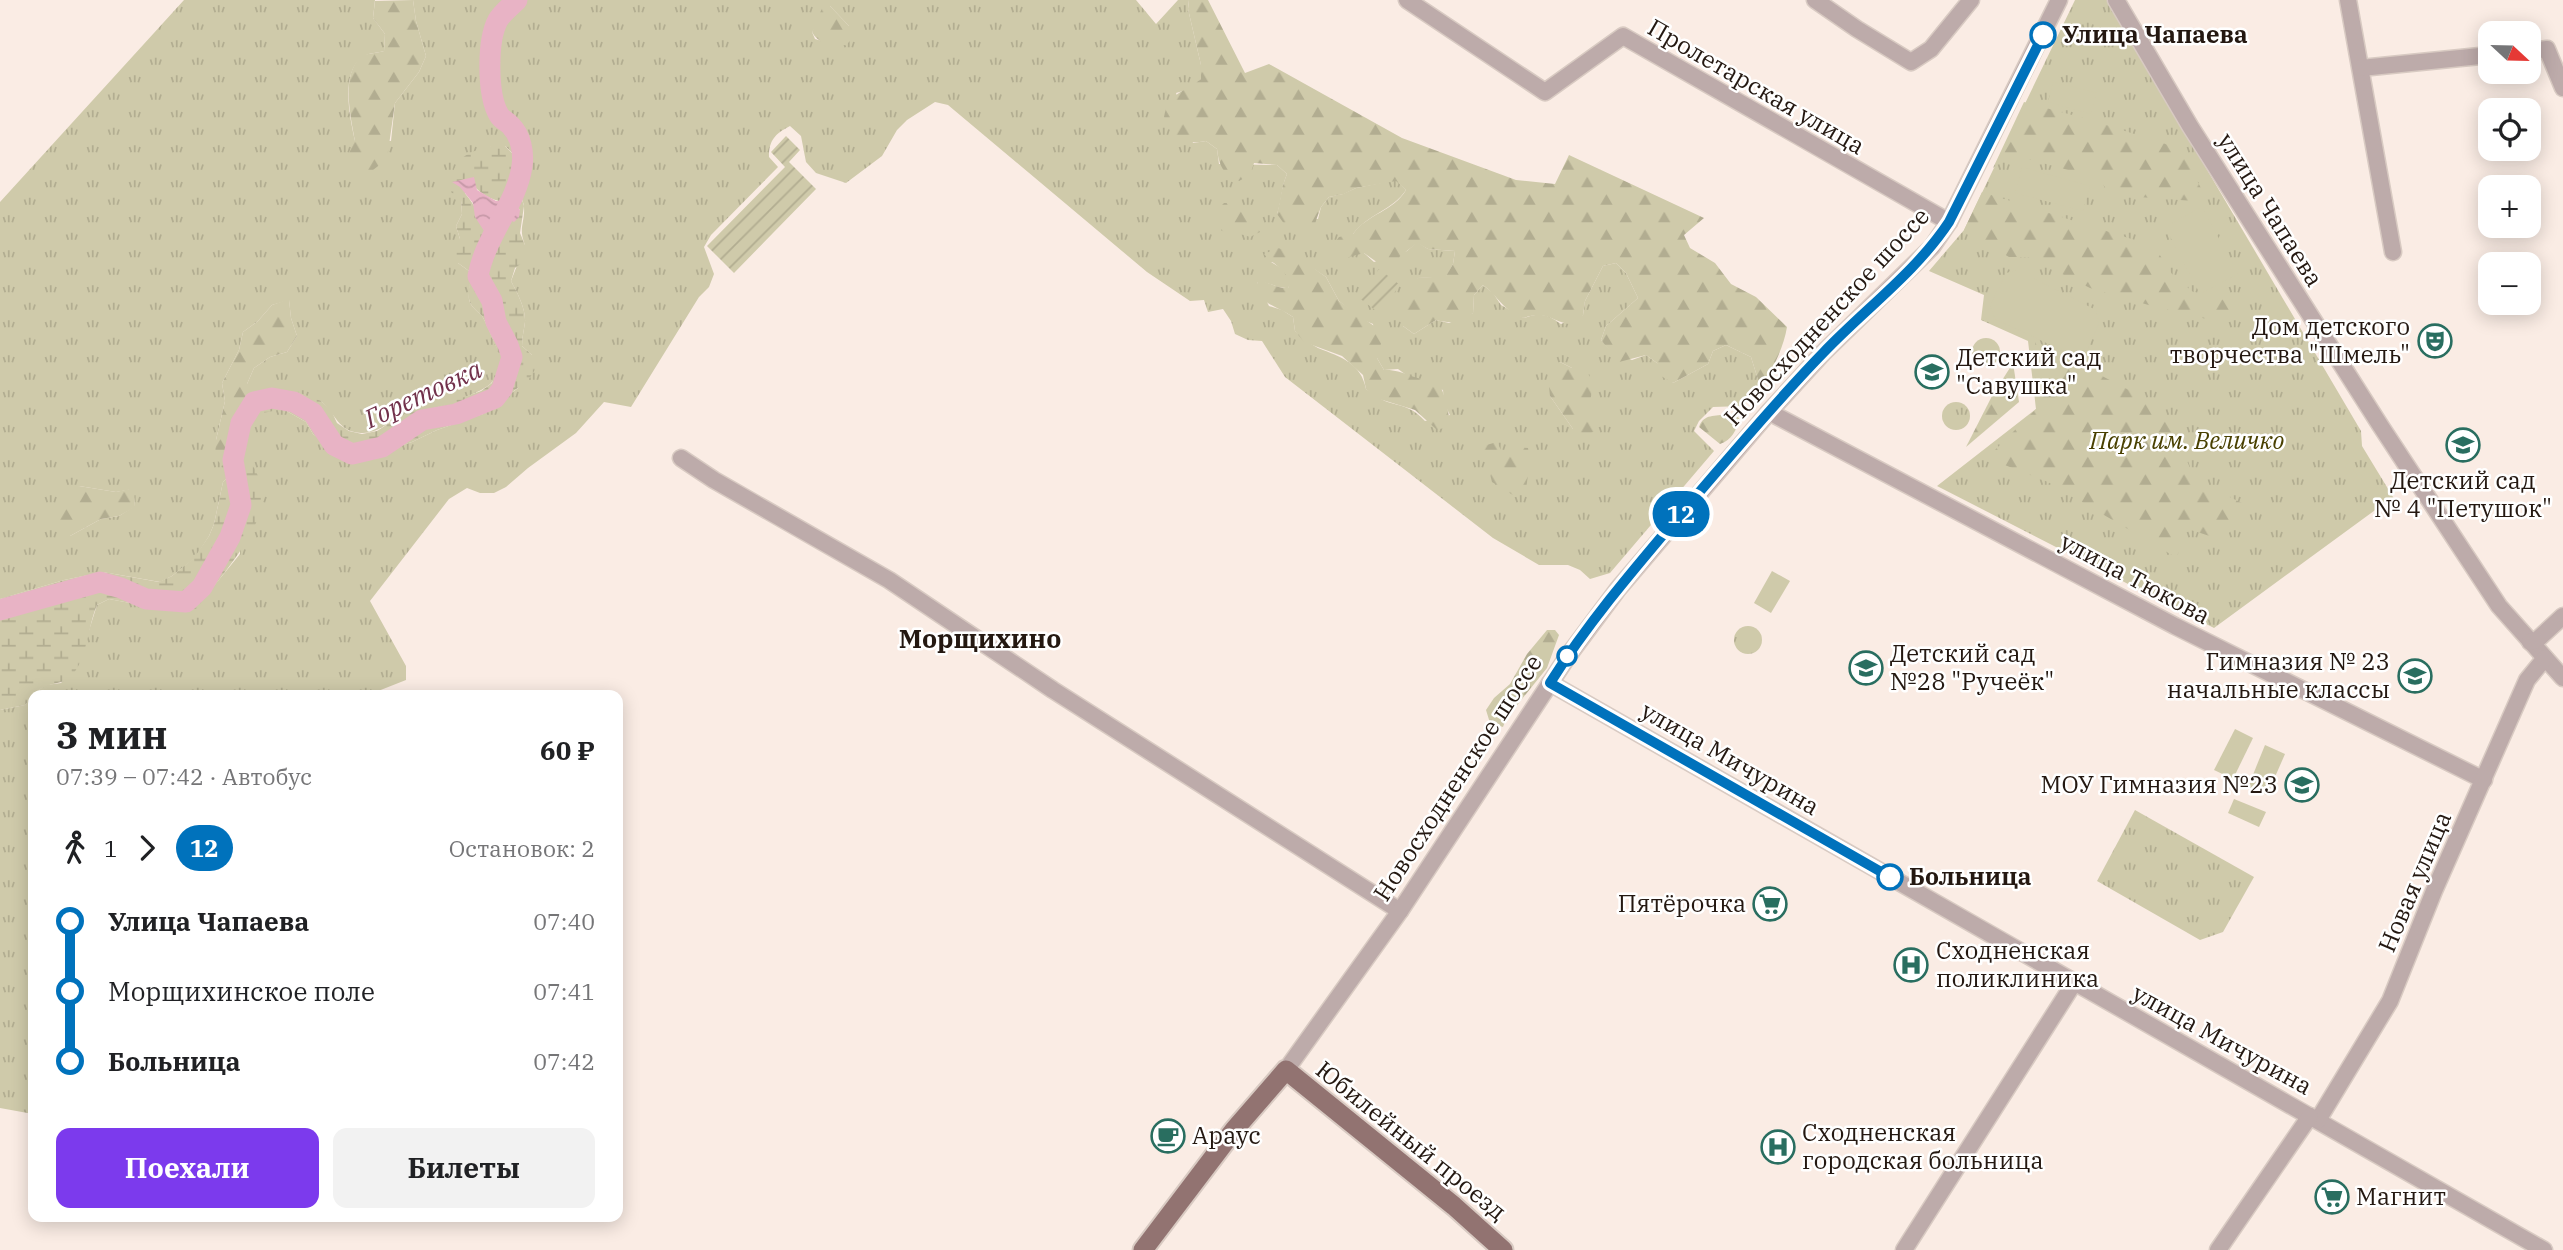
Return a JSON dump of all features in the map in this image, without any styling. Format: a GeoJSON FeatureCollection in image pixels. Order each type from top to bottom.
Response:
{"type":"FeatureCollection","features":[{"type":"Feature","properties":{"kind":"main road","name":"Новосходненское шоссе"},"geometry":{"type":"LineString","coordinates":[[1143,1250],[1234,1130],[1286,1070]]}},
{"type":"Feature","properties":{"kind":"main road","name":"Юбилейный проезд"},"geometry":{"type":"LineString","coordinates":[[1286,1070],[1454,1206],[1503,1250]]}},
{"type":"Feature","properties":{"kind":"street","name":"Пролетарская улица"},"geometry":{"type":"LineString","coordinates":[[1407,0],[1545,92],[1623,36],[1949,222]]}},
{"type":"Feature","properties":{"kind":"street"},"geometry":{"type":"LineString","coordinates":[[1815,0],[1911,62],[1931,49],[1971,0]]}},
{"type":"Feature","properties":{"kind":"street","name":"Новосходненское шоссе"},"geometry":{"type":"LineString","coordinates":[[1286,1070],[1401,911],[1587,628],[1769,412],[1823,353],[1927,253],[1949,222],[2059,0]]}},
{"type":"Feature","properties":{"kind":"street","name":"улица Чапаева"},"geometry":{"type":"LineString","coordinates":[[2116,0],[2190,126],[2360,396],[2499,606],[2563,678]]}},
{"type":"Feature","properties":{"kind":"street"},"geometry":{"type":"LineString","coordinates":[[2348,0],[2393,252]]}},
{"type":"Feature","properties":{"kind":"street"},"geometry":{"type":"LineString","coordinates":[[2541,50],[2547,49],[2563,88]]}},
{"type":"Feature","properties":{"kind":"street"},"geometry":{"type":"LineString","coordinates":[[2361,68],[2478,56]]}},
{"type":"Feature","properties":{"kind":"street","name":"улица Тюкова"},"geometry":{"type":"LineString","coordinates":[[1769,412],[2175,626],[2484,780]]}},
{"type":"Feature","properties":{"kind":"street"},"geometry":{"type":"LineString","coordinates":[[681,458],[714,480],[888,580],[1053,690],[1401,911]]}},
{"type":"Feature","properties":{"kind":"street"},"geometry":{"type":"LineString","coordinates":[[2530,642],[2538,640],[2563,616]]}},
{"type":"Feature","properties":{"kind":"street","name":"Новая улица"},"geometry":{"type":"LineString","coordinates":[[2218,1250],[2314,1118],[2389,1001],[2434,891],[2527,680],[2545,658]]}},
{"type":"Feature","properties":{"kind":"street","name":"улица Мичурина"},"geometry":{"type":"LineString","coordinates":[[1550,683],[2544,1250]]}},
{"type":"Feature","properties":{"kind":"street"},"geometry":{"type":"LineString","coordinates":[[1905,1250],[2074,983]]}},
{"type":"Feature","properties":{"kind":"green space"},"geometry":{"type":"Polygon","coordinates":[[[184,0],[375,0],[373,18],[385,34],[384,51],[364,56],[355,65],[349,85],[349,109],[355,141],[391,141],[395,103],[419,72],[426,56],[413,0],[1136,0],[1156,24],[1178,0],[1189,0],[1188,9],[1201,65],[1201,79],[1190,89],[1176,93],[1193,143],[1206,141],[1217,149],[1219,164],[1277,165],[1287,174],[1277,214],[1318,219],[1321,207],[1329,197],[1396,180],[1406,190],[1401,197],[1353,234],[1364,253],[1374,262],[1407,251],[1417,242],[1428,249],[1455,251],[1453,264],[1446,277],[1418,278],[1403,326],[1414,334],[1436,320],[1449,323],[1473,313],[1474,295],[1483,285],[1501,305],[1524,318],[1543,315],[1561,324],[1583,315],[1585,301],[1603,266],[1616,263],[1626,273],[1638,298],[1606,326],[1601,340],[1611,351],[1632,360],[1646,355],[1657,363],[1673,383],[1708,364],[1713,351],[1726,345],[1751,357],[1760,386],[1743,406],[1713,407],[1699,421],[1694,431],[1714,451],[1610,573],[1590,579],[1580,570],[1568,565],[1539,565],[1493,538],[1285,377],[1262,341],[1248,340],[1235,334],[1223,309],[1208,312],[1204,300],[1190,301],[1147,272],[948,105],[935,102],[907,120],[897,130],[882,156],[846,183],[816,173],[806,162],[801,136],[790,126],[777,135],[770,146],[769,157],[778,167],[711,235],[704,247],[714,274],[709,287],[699,297],[631,407],[604,402],[576,433],[506,487],[494,493],[480,493],[467,488],[449,499],[370,601],[406,666],[406,680],[381,690],[38,690],[46,685],[61,683],[79,662],[97,605],[109,599],[167,610],[204,598],[240,554],[239,460],[233,472],[223,482],[209,536],[195,558],[172,576],[160,582],[103,572],[64,580],[0,599],[0,202],[184,0]],[[830,6],[812,32],[815,39],[822,41],[849,26],[830,6]],[[491,146],[461,200],[462,214],[456,226],[460,239],[458,263],[469,271],[470,302],[484,319],[501,357],[492,382],[462,399],[404,415],[367,433],[353,432],[342,426],[321,401],[269,410],[283,409],[306,422],[313,434],[346,459],[360,459],[486,413],[518,388],[532,355],[522,346],[524,312],[511,281],[525,245],[522,230],[523,170],[516,156],[505,146],[491,146]],[[1271,262],[1286,271],[1291,283],[1288,288],[1257,282],[1269,306],[1293,317],[1295,331],[1300,336],[1349,362],[1360,373],[1366,389],[1381,399],[1410,409],[1425,421],[1450,415],[1444,403],[1443,390],[1409,377],[1398,369],[1384,370],[1377,358],[1373,324],[1361,319],[1339,301],[1326,277],[1314,269],[1271,262]],[[289,300],[272,305],[258,321],[243,332],[239,350],[222,383],[225,401],[216,440],[234,454],[238,419],[247,403],[247,384],[254,368],[270,357],[287,352],[297,336],[289,300]],[[1560,362],[1550,396],[1573,429],[1588,407],[1572,368],[1560,362]],[[79,486],[70,536],[101,519],[119,516],[135,506],[133,489],[116,492],[79,486]]]}},
{"type":"Feature","properties":{"kind":"green space"},"geometry":{"type":"Polygon","coordinates":[[[413,0],[426,56],[419,72],[395,103],[387,159],[373,170],[354,174],[346,158],[355,141],[349,84],[355,64],[362,56],[384,51],[385,34],[373,18],[375,1],[413,0]]]}},
{"type":"Feature","properties":{"kind":"green space"},"geometry":{"type":"Polygon","coordinates":[[[1189,0],[1208,0],[1245,73],[1269,64],[1402,138],[1516,180],[1555,184],[1569,155],[1704,218],[1684,235],[1690,248],[1715,263],[1731,284],[1756,297],[1787,327],[1781,350],[1769,373],[1760,386],[1751,357],[1726,345],[1713,351],[1708,364],[1673,383],[1661,376],[1657,363],[1646,355],[1619,362],[1601,340],[1606,326],[1638,298],[1626,273],[1616,263],[1603,266],[1585,301],[1583,315],[1575,325],[1544,316],[1524,318],[1517,315],[1483,285],[1474,295],[1473,313],[1456,322],[1436,320],[1414,334],[1403,326],[1402,299],[1406,285],[1418,278],[1446,276],[1453,264],[1455,251],[1428,249],[1417,243],[1385,268],[1364,253],[1338,260],[1330,249],[1339,237],[1353,234],[1401,197],[1406,190],[1396,181],[1356,188],[1329,197],[1321,207],[1312,231],[1285,225],[1277,214],[1287,174],[1277,165],[1254,163],[1250,175],[1239,181],[1223,169],[1217,149],[1206,141],[1185,141],[1172,130],[1164,117],[1169,102],[1201,79],[1201,65],[1188,9],[1189,0]]]}},
{"type":"Feature","properties":{"kind":"green space","name":"Парк им. Величко"},"geometry":{"type":"Polygon","coordinates":[[[2075,0],[2107,0],[2361,431],[2362,446],[2393,497],[2214,628],[1937,486],[2036,409],[2028,341],[1981,320],[1984,295],[1929,271],[1964,230],[2075,0]]]}},
{"type":"Feature","properties":{"kind":"green space"},"geometry":{"type":"Polygon","coordinates":[[[823,6],[830,6],[849,26],[851,40],[846,45],[822,42],[812,32],[823,6]]]}},
{"type":"Feature","properties":{"kind":"green space"},"geometry":{"type":"Polygon","coordinates":[[[2053,82],[2097,93],[2091,114],[2048,102],[2053,82]]]}},
{"type":"Feature","properties":{"kind":"green space"},"geometry":{"type":"Polygon","coordinates":[[[2024,102],[2181,149],[2208,202],[2111,195],[2098,178],[2009,154],[1993,168],[2024,102]]]}},
{"type":"Feature","properties":{"kind":"green space"},"geometry":{"type":"Polygon","coordinates":[[[786,136],[800,150],[789,162],[816,189],[734,273],[707,246],[785,167],[771,152],[786,136]]]}},
{"type":"Feature","properties":{"kind":"green space"},"geometry":{"type":"Polygon","coordinates":[[[491,146],[505,146],[522,167],[524,181],[520,193],[524,206],[520,233],[525,245],[526,260],[515,268],[511,281],[524,312],[522,346],[532,355],[536,368],[529,379],[486,413],[360,459],[346,459],[313,434],[306,422],[283,409],[258,414],[257,400],[266,390],[295,391],[321,401],[331,410],[337,423],[349,431],[362,434],[377,431],[400,416],[428,410],[481,391],[492,383],[500,357],[484,319],[470,302],[469,271],[458,263],[452,251],[460,239],[456,226],[462,214],[461,200],[451,192],[453,173],[460,160],[491,146]],[[467,178],[454,183],[469,199],[485,229],[482,257],[488,254],[502,224],[520,210],[489,198],[467,178]]]}},
{"type":"Feature","properties":{"kind":"green space"},"geometry":{"type":"Polygon","coordinates":[[[2022,167],[2090,186],[2083,211],[2015,193],[2022,167]]]}},
{"type":"Feature","properties":{"kind":"green space"},"geometry":{"type":"Polygon","coordinates":[[[1982,192],[2154,246],[2172,274],[2199,297],[2221,298],[2234,310],[2219,322],[2090,288],[2028,257],[2009,257],[1964,230],[1982,192]]]}},
{"type":"Feature","properties":{"kind":"green space"},"geometry":{"type":"Polygon","coordinates":[[[1224,203],[1238,203],[1260,232],[1250,237],[1230,235],[1215,227],[1214,213],[1224,203]]]}},
{"type":"Feature","properties":{"kind":"green space"},"geometry":{"type":"Polygon","coordinates":[[[2202,207],[2238,274],[2200,294],[2165,227],[2202,207]]]}},
{"type":"Feature","properties":{"kind":"green space"},"geometry":{"type":"Polygon","coordinates":[[[1278,248],[1291,252],[1326,277],[1339,301],[1384,333],[1377,358],[1384,370],[1398,371],[1421,379],[1437,379],[1446,403],[1450,428],[1436,429],[1415,410],[1376,398],[1366,389],[1363,375],[1342,356],[1304,342],[1295,331],[1293,317],[1259,296],[1257,281],[1284,288],[1288,288],[1290,283],[1264,254],[1278,248]]]}},
{"type":"Feature","properties":{"kind":"green space"},"geometry":{"type":"Polygon","coordinates":[[[1379,269],[1400,285],[1379,313],[1358,297],[1379,269]]]}},
{"type":"Feature","properties":{"kind":"green space"},"geometry":{"type":"Polygon","coordinates":[[[2017,270],[2096,310],[2099,323],[2086,353],[2072,355],[1995,319],[1990,306],[2006,273],[2017,270]]]}},
{"type":"Feature","properties":{"kind":"green space"},"geometry":{"type":"Polygon","coordinates":[[[289,299],[297,336],[287,352],[270,357],[254,368],[247,384],[247,403],[238,419],[234,454],[228,471],[215,458],[216,440],[225,401],[222,383],[239,350],[243,332],[258,321],[272,305],[289,299]]]}},
{"type":"Feature","properties":{"kind":"green space"},"geometry":{"type":"Polygon","coordinates":[[[1986,338],[1996,342],[2000,352],[1996,362],[1986,366],[1976,362],[1972,352],[1976,342],[1986,338]]]}},
{"type":"Feature","properties":{"kind":"green space"},"geometry":{"type":"Polygon","coordinates":[[[2035,341],[2148,400],[2173,427],[2195,480],[2244,504],[2225,541],[2185,528],[2177,558],[2048,482],[1987,458],[2036,409],[2035,341]]]}},
{"type":"Feature","properties":{"kind":"green space"},"geometry":{"type":"Polygon","coordinates":[[[1560,362],[1572,368],[1586,367],[1588,372],[1592,392],[1588,407],[1599,417],[1597,430],[1585,436],[1573,429],[1550,396],[1547,368],[1560,362]]]}},
{"type":"Feature","properties":{"kind":"green space"},"geometry":{"type":"Polygon","coordinates":[[[2013,363],[2019,402],[1966,447],[1992,396],[2013,363]]]}},
{"type":"Feature","properties":{"kind":"green space"},"geometry":{"type":"Polygon","coordinates":[[[1956,402],[1966,406],[1970,416],[1966,426],[1956,430],[1946,426],[1942,416],[1946,406],[1956,402]]]}},
{"type":"Feature","properties":{"kind":"green space"},"geometry":{"type":"Polygon","coordinates":[[[1727,414],[1740,419],[1733,434],[1720,444],[1699,427],[1704,419],[1710,416],[1727,414]]]}},
{"type":"Feature","properties":{"kind":"green space"},"geometry":{"type":"Polygon","coordinates":[[[1497,442],[1503,454],[1514,447],[1528,448],[1530,461],[1526,489],[1516,497],[1492,482],[1483,446],[1497,442]]]}},
{"type":"Feature","properties":{"kind":"green space"},"geometry":{"type":"Polygon","coordinates":[[[239,460],[252,463],[263,490],[261,508],[248,539],[196,609],[167,610],[109,599],[97,605],[82,657],[71,677],[40,690],[28,690],[28,701],[25,705],[0,710],[0,599],[64,580],[103,572],[159,582],[172,576],[194,558],[209,536],[223,482],[233,472],[239,460]]]}},
{"type":"Feature","properties":{"kind":"green space"},"geometry":{"type":"Polygon","coordinates":[[[79,486],[116,492],[134,488],[135,507],[119,516],[101,519],[70,536],[63,535],[59,514],[63,497],[79,486]]]}},
{"type":"Feature","properties":{"kind":"green space"},"geometry":{"type":"Polygon","coordinates":[[[1772,571],[1790,581],[1771,613],[1754,603],[1772,571]]]}},
{"type":"Feature","properties":{"kind":"green space"},"geometry":{"type":"Polygon","coordinates":[[[1748,626],[1758,630],[1762,640],[1758,650],[1748,654],[1738,650],[1734,640],[1738,630],[1748,626]]]}},
{"type":"Feature","properties":{"kind":"green space"},"geometry":{"type":"Polygon","coordinates":[[[1547,630],[1555,630],[1559,635],[1547,668],[1506,719],[1503,727],[1490,723],[1486,710],[1494,698],[1510,684],[1527,654],[1547,630]]]}},
{"type":"Feature","properties":{"kind":"green space"},"geometry":{"type":"Polygon","coordinates":[[[28,701],[28,1113],[0,1108],[0,710],[25,705],[28,701]]]}},
{"type":"Feature","properties":{"kind":"green space"},"geometry":{"type":"Polygon","coordinates":[[[2235,729],[2253,738],[2233,779],[2214,770],[2235,729]]]}},
{"type":"Feature","properties":{"kind":"green space"},"geometry":{"type":"Polygon","coordinates":[[[2265,745],[2285,754],[2267,795],[2248,787],[2265,745]]]}},
{"type":"Feature","properties":{"kind":"green space"},"geometry":{"type":"Polygon","coordinates":[[[2234,799],[2266,812],[2259,827],[2228,813],[2234,799]]]}},
{"type":"Feature","properties":{"kind":"green space"},"geometry":{"type":"Polygon","coordinates":[[[2135,810],[2254,877],[2223,932],[2200,940],[2097,881],[2135,810]]]}},
{"type":"Feature","properties":{"kind":"water"},"geometry":{"type":"Polygon","coordinates":[[[474,177],[477,190],[496,201],[510,200],[520,210],[519,217],[514,222],[508,219],[502,224],[483,259],[486,234],[475,217],[473,203],[460,187],[452,182],[474,177]]]}},
{"type":"Feature","properties":{"kind":"waterway","name":"Горетовка"},"geometry":{"type":"LineString","coordinates":[[0,610],[100,582],[146,599],[186,602],[202,587],[230,537],[241,505],[233,460],[241,423],[254,402],[272,398],[294,402],[313,413],[334,445],[352,454],[382,447],[422,420],[456,414],[495,398],[502,389],[512,357],[496,322],[492,301],[478,276],[487,248],[519,180],[522,150],[517,135],[500,117],[495,106],[490,54],[498,20],[517,0]]}},
{"type":"Feature","properties":{"kind":"bus line","name":"12"},"geometry":{"type":"LineString","coordinates":[[1890,877],[1550,683],[1587,628],[1618,589],[1733,453],[1823,353],[1932,247],[1949,222],[2043,35]]}},
{"type":"Feature","properties":{"kind":"place","name":"Улица Чапаева"},"geometry":{"type":"Point","coordinates":[2043,35]}},
{"type":"Feature","properties":{"kind":"place","name":"Дом детского творчества \"Шмель\""},"geometry":{"type":"Point","coordinates":[2435,341]}},
{"type":"Feature","properties":{"kind":"place","name":"Детский сад \"Савушка\""},"geometry":{"type":"Point","coordinates":[1932,372]}},
{"type":"Feature","properties":{"kind":"place","name":"Детский сад № 4 \"Петушок\""},"geometry":{"type":"Point","coordinates":[2463,445]}},
{"type":"Feature","properties":{"kind":"place","name":"Детский сад №28 \"Ручеёк\""},"geometry":{"type":"Point","coordinates":[1866,668]}},
{"type":"Feature","properties":{"kind":"place","name":"Гимназия № 23 начальные классы"},"geometry":{"type":"Point","coordinates":[2415,676]}},
{"type":"Feature","properties":{"kind":"place","name":"МОУ Гимназия №23"},"geometry":{"type":"Point","coordinates":[2302,785]}},
{"type":"Feature","properties":{"kind":"place","name":"Больница"},"geometry":{"type":"Point","coordinates":[1890,877]}},
{"type":"Feature","properties":{"kind":"place","name":"Пятёрочка"},"geometry":{"type":"Point","coordinates":[1770,904]}},
{"type":"Feature","properties":{"kind":"place","name":"Сходненская поликлиника"},"geometry":{"type":"Point","coordinates":[1911,965]}},
{"type":"Feature","properties":{"kind":"place","name":"Араус"},"geometry":{"type":"Point","coordinates":[1168,1136]}},
{"type":"Feature","properties":{"kind":"place","name":"Сходненская городская больница"},"geometry":{"type":"Point","coordinates":[1778,1147]}},
{"type":"Feature","properties":{"kind":"place","name":"Магнит"},"geometry":{"type":"Point","coordinates":[2332,1197]}},
{"type":"Feature","properties":{"kind":"district","name":"Морщихино"},"geometry":{"type":"Point","coordinates":[980,639]}}]}
